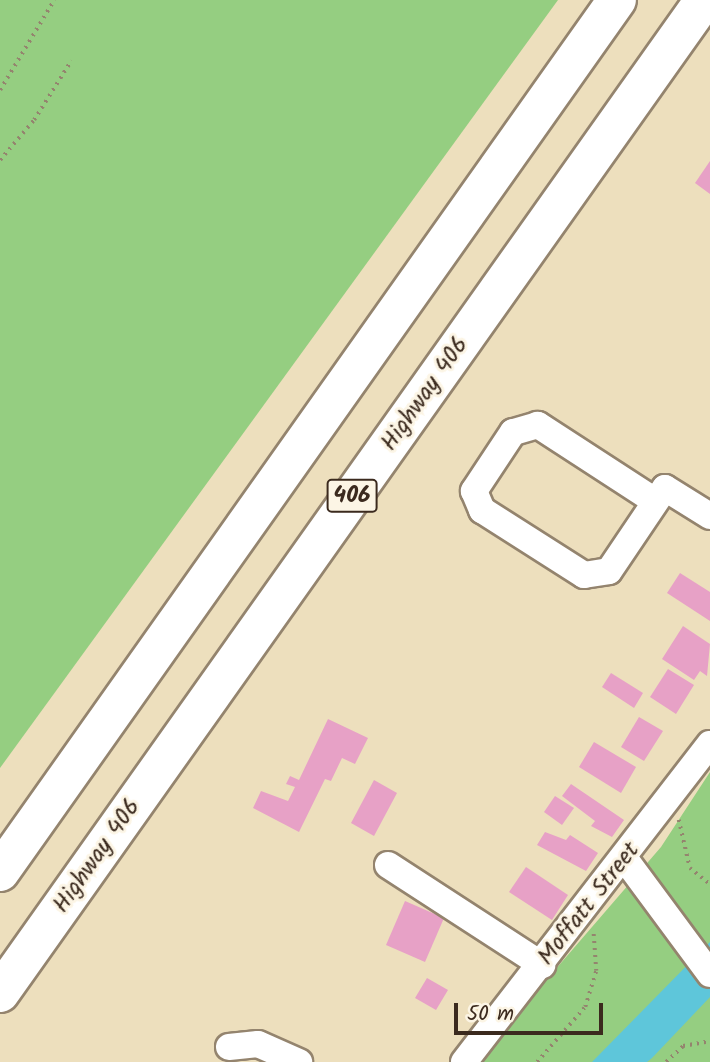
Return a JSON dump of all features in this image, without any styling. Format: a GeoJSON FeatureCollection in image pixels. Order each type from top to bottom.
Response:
{"type":"FeatureCollection","features":[{"type":"Feature","properties":{"kind":"highway"},"geometry":{"type":"LineString","coordinates":[[0,872],[617,0]]}},
{"type":"Feature","properties":{"kind":"highway","name":"Highway 406"},"geometry":{"type":"LineString","coordinates":[[0,993],[704,0]]}},
{"type":"Feature","properties":{"kind":"street"},"geometry":{"type":"LineString","coordinates":[[655,501],[538,425],[513,432],[474,491],[482,510],[584,575],[609,570],[665,488],[710,516]]}},
{"type":"Feature","properties":{"kind":"street","name":"Moffatt Street"},"geometry":{"type":"LineString","coordinates":[[464,1062],[592,902],[710,744]]}},
{"type":"Feature","properties":{"kind":"street"},"geometry":{"type":"LineString","coordinates":[[625,859],[710,974]]}},
{"type":"Feature","properties":{"kind":"street"},"geometry":{"type":"LineString","coordinates":[[388,865],[542,965]]}},
{"type":"Feature","properties":{"kind":"street"},"geometry":{"type":"LineString","coordinates":[[229,1047],[258,1044],[299,1062]]}},
{"type":"Feature","properties":{"kind":"path"},"geometry":{"type":"LineString","coordinates":[[0,90],[54,0]]}},
{"type":"Feature","properties":{"kind":"path"},"geometry":{"type":"LineString","coordinates":[[0,160],[34,120],[71,61]]}},
{"type":"Feature","properties":{"kind":"path"},"geometry":{"type":"LineString","coordinates":[[673,794],[690,868],[710,884]]}},
{"type":"Feature","properties":{"kind":"path"},"geometry":{"type":"LineString","coordinates":[[537,1062],[585,1007],[596,971],[592,902]]}},
{"type":"Feature","properties":{"kind":"path"},"geometry":{"type":"LineString","coordinates":[[666,1062],[683,1046],[710,1041]]}},
{"type":"Feature","properties":{"kind":"green space"},"geometry":{"type":"Polygon","coordinates":[[[0,0],[558,0],[0,768],[0,0]]]}},
{"type":"Feature","properties":{"kind":"green space"},"geometry":{"type":"Polygon","coordinates":[[[710,772],[710,1062],[482,1062],[504,1029],[661,847],[710,772]]]}},
{"type":"Feature","properties":{"kind":"water"},"geometry":{"type":"Polygon","coordinates":[[[710,942],[710,997],[652,1058],[647,1062],[592,1062],[710,942]]]}},
{"type":"Feature","properties":{"kind":"building"},"geometry":{"type":"Polygon","coordinates":[[[710,161],[710,194],[695,183],[710,161]]]}},
{"type":"Feature","properties":{"kind":"building"},"geometry":{"type":"Polygon","coordinates":[[[680,573],[710,592],[710,621],[667,593],[680,573]]]}},
{"type":"Feature","properties":{"kind":"building"},"geometry":{"type":"Polygon","coordinates":[[[683,626],[710,644],[707,676],[700,671],[694,680],[662,659],[683,626]]]}},
{"type":"Feature","properties":{"kind":"building"},"geometry":{"type":"Polygon","coordinates":[[[668,669],[694,685],[676,714],[650,697],[668,669]]]}},
{"type":"Feature","properties":{"kind":"building"},"geometry":{"type":"Polygon","coordinates":[[[611,673],[643,693],[634,708],[602,687],[611,673]]]}},
{"type":"Feature","properties":{"kind":"building"},"geometry":{"type":"Polygon","coordinates":[[[639,717],[663,731],[644,761],[621,747],[639,717]]]}},
{"type":"Feature","properties":{"kind":"building"},"geometry":{"type":"Polygon","coordinates":[[[328,719],[368,738],[355,764],[342,758],[331,781],[325,779],[299,832],[253,808],[261,791],[288,801],[295,787],[286,784],[290,776],[299,780],[328,719]]]}},
{"type":"Feature","properties":{"kind":"building"},"geometry":{"type":"Polygon","coordinates":[[[594,742],[636,767],[621,793],[579,767],[594,742]]]}},
{"type":"Feature","properties":{"kind":"building"},"geometry":{"type":"Polygon","coordinates":[[[374,780],[397,793],[374,836],[351,823],[374,780]]]}},
{"type":"Feature","properties":{"kind":"building"},"geometry":{"type":"Polygon","coordinates":[[[571,784],[624,820],[612,837],[591,826],[595,821],[562,796],[571,784]]]}},
{"type":"Feature","properties":{"kind":"building"},"geometry":{"type":"Polygon","coordinates":[[[555,796],[574,808],[562,825],[544,812],[555,796]]]}},
{"type":"Feature","properties":{"kind":"building"},"geometry":{"type":"Polygon","coordinates":[[[545,832],[566,840],[570,835],[598,853],[586,871],[537,845],[545,832]]]}},
{"type":"Feature","properties":{"kind":"building"},"geometry":{"type":"Polygon","coordinates":[[[526,867],[568,895],[552,920],[509,892],[526,867]]]}},
{"type":"Feature","properties":{"kind":"building"},"geometry":{"type":"Polygon","coordinates":[[[405,901],[444,918],[425,962],[386,945],[405,901]]]}},
{"type":"Feature","properties":{"kind":"building"},"geometry":{"type":"Polygon","coordinates":[[[427,978],[448,990],[436,1010],[415,998],[427,978]]]}}]}
